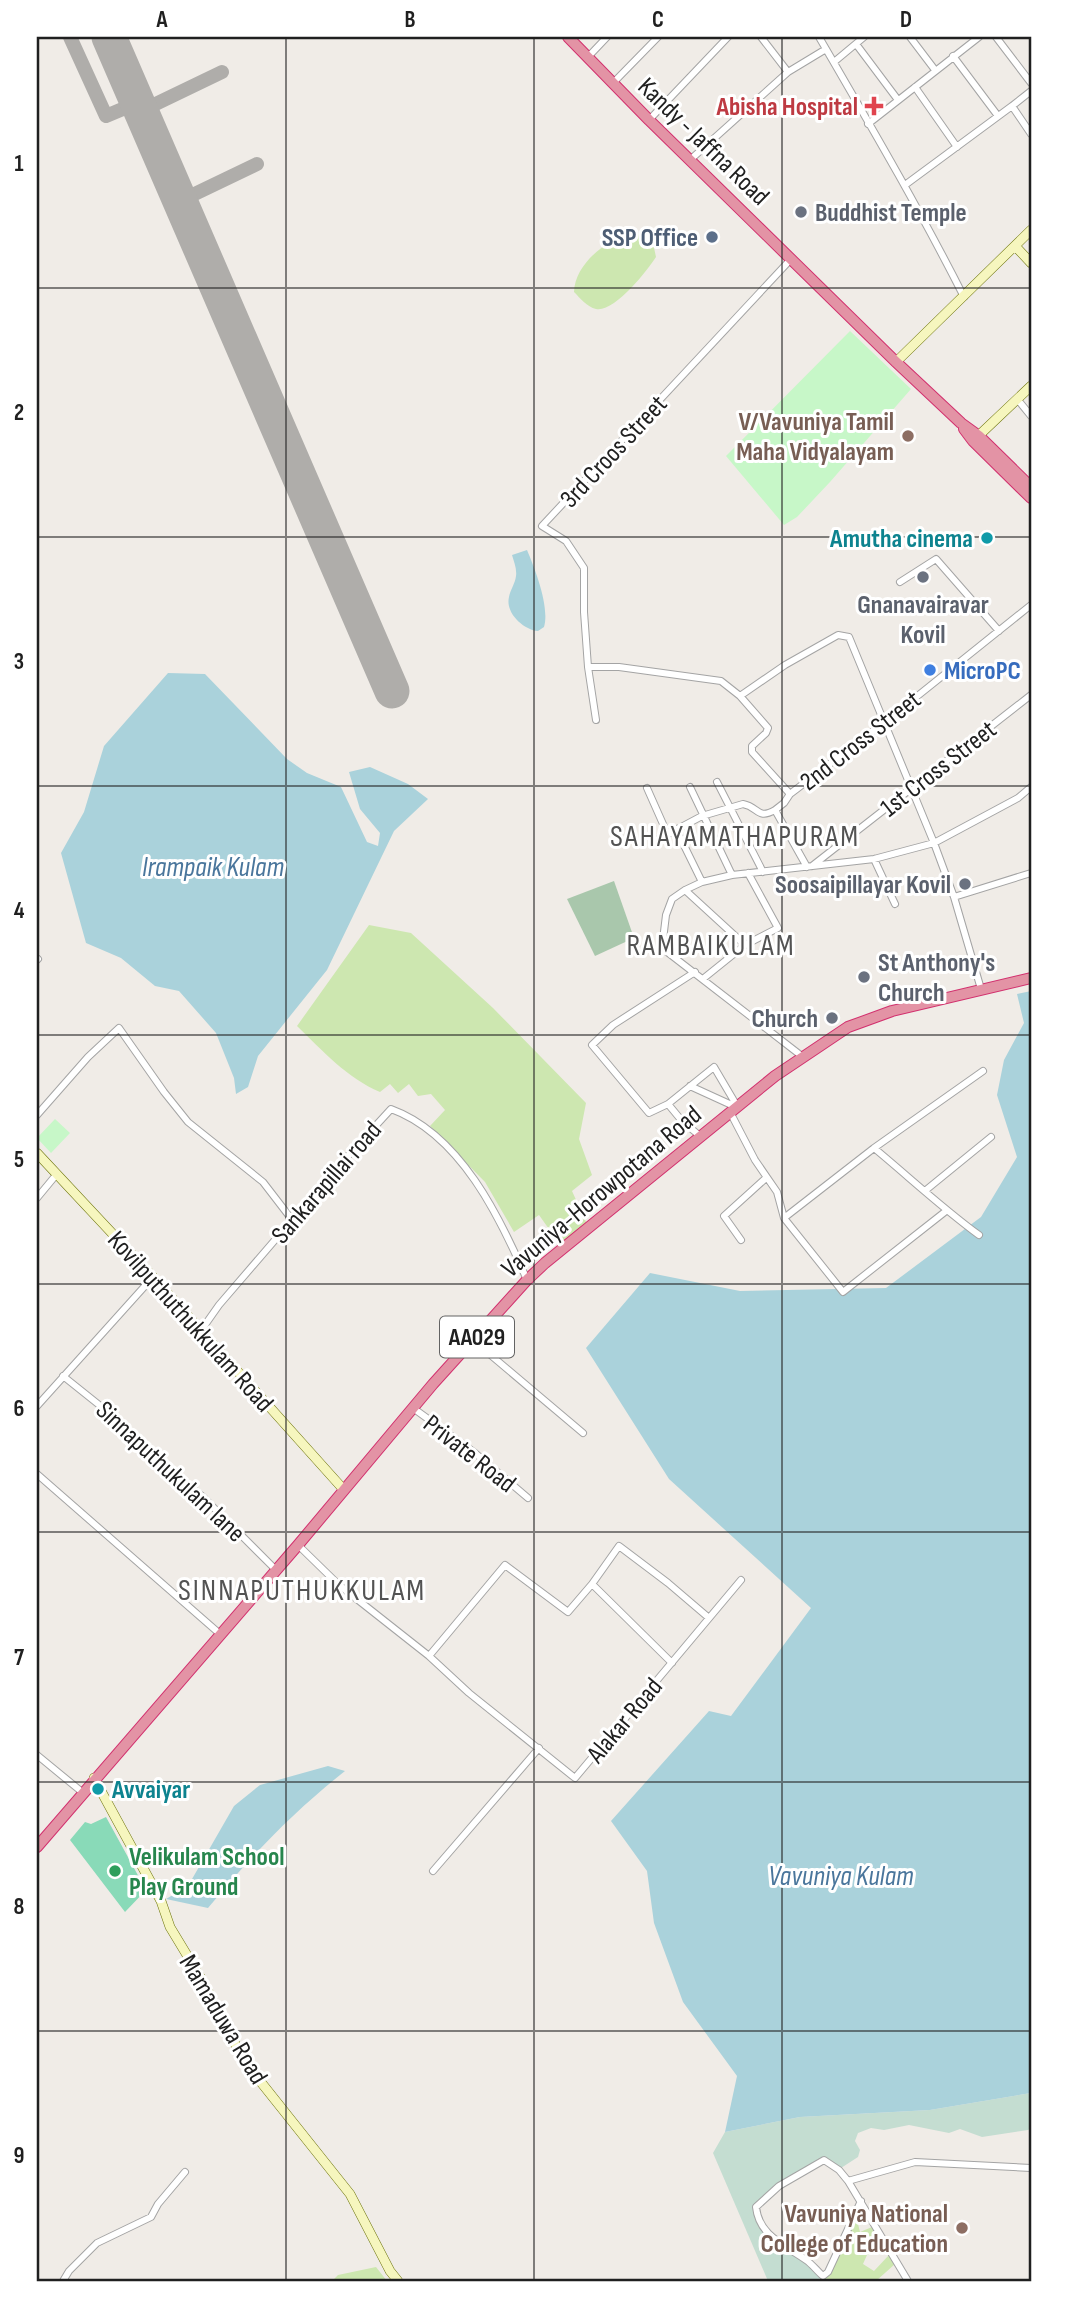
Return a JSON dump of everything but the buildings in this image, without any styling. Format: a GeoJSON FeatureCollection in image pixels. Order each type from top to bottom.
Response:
{"type":"FeatureCollection","features":[{"type":"Feature","properties":{"kind":"highway","name":"Kandy - Jaffna Road"},"geometry":{"type":"LineString","coordinates":[[568,37],[649,120],[961,424],[1031,498]]}},
{"type":"Feature","properties":{"kind":"highway","name":"Kandy - Jaffna Road"},"geometry":{"type":"LineString","coordinates":[[976,439],[1031,487]]}},
{"type":"Feature","properties":{"kind":"highway","name":"Vavuniya-Horowpotana Road"},"geometry":{"type":"LineString","coordinates":[[37,1847],[413,1408],[527,1280],[735,1108],[803,1056],[848,1027],[871,1017],[1031,978]]}},
{"type":"Feature","properties":{"kind":"street"},"geometry":{"type":"LineString","coordinates":[[588,57],[607,37]]}},
{"type":"Feature","properties":{"kind":"street"},"geometry":{"type":"LineString","coordinates":[[613,83],[658,37]]}},
{"type":"Feature","properties":{"kind":"street"},"geometry":{"type":"LineString","coordinates":[[761,37],[788,72]]}},
{"type":"Feature","properties":{"kind":"street"},"geometry":{"type":"LineString","coordinates":[[819,37],[921,212],[964,297]]}},
{"type":"Feature","properties":{"kind":"street"},"geometry":{"type":"LineString","coordinates":[[834,62],[864,37]]}},
{"type":"Feature","properties":{"kind":"street"},"geometry":{"type":"LineString","coordinates":[[910,37],[934,70]]}},
{"type":"Feature","properties":{"kind":"street"},"geometry":{"type":"LineString","coordinates":[[869,124],[979,37]]}},
{"type":"Feature","properties":{"kind":"street"},"geometry":{"type":"LineString","coordinates":[[996,37],[1031,83]]}},
{"type":"Feature","properties":{"kind":"street"},"geometry":{"type":"LineString","coordinates":[[649,120],[723,38]]}},
{"type":"Feature","properties":{"kind":"street"},"geometry":{"type":"LineString","coordinates":[[856,44],[898,100]]}},
{"type":"Feature","properties":{"kind":"street"},"geometry":{"type":"LineString","coordinates":[[690,160],[788,72],[826,49]]}},
{"type":"Feature","properties":{"kind":"street"},"geometry":{"type":"LineString","coordinates":[[953,56],[998,116]]}},
{"type":"Feature","properties":{"kind":"street"},"geometry":{"type":"LineString","coordinates":[[915,87],[957,147]]}},
{"type":"Feature","properties":{"kind":"street"},"geometry":{"type":"LineString","coordinates":[[905,185],[1031,91]]}},
{"type":"Feature","properties":{"kind":"street"},"geometry":{"type":"LineString","coordinates":[[1012,106],[1031,134]]}},
{"type":"Feature","properties":{"kind":"street"},"geometry":{"type":"LineString","coordinates":[[896,362],[1031,230]]}},
{"type":"Feature","properties":{"kind":"street"},"geometry":{"type":"LineString","coordinates":[[1016,247],[1031,263]]}},
{"type":"Feature","properties":{"kind":"street","name":"3rd Croos Street"},"geometry":{"type":"LineString","coordinates":[[588,667],[584,568],[566,541],[542,526],[792,258]]}},
{"type":"Feature","properties":{"kind":"street"},"geometry":{"type":"LineString","coordinates":[[976,439],[1031,386]]}},
{"type":"Feature","properties":{"kind":"street"},"geometry":{"type":"LineString","coordinates":[[1018,400],[1031,416]]}},
{"type":"Feature","properties":{"kind":"street"},"geometry":{"type":"LineString","coordinates":[[900,582],[936,559],[999,631]]}},
{"type":"Feature","properties":{"kind":"street","name":"2nd Cross Street"},"geometry":{"type":"LineString","coordinates":[[740,696],[768,728],[754,743],[752,752],[790,794],[1031,605]]}},
{"type":"Feature","properties":{"kind":"street"},"geometry":{"type":"LineString","coordinates":[[596,720],[588,667],[619,667],[721,681],[740,696],[785,665],[842,635],[851,640],[934,843],[954,897],[981,989]]}},
{"type":"Feature","properties":{"kind":"street","name":"1st Cross Street"},"geometry":{"type":"LineString","coordinates":[[809,867],[1031,695]]}},
{"type":"Feature","properties":{"kind":"street"},"geometry":{"type":"LineString","coordinates":[[717,782],[763,872]]}},
{"type":"Feature","properties":{"kind":"street"},"geometry":{"type":"LineString","coordinates":[[690,787],[732,875]]}},
{"type":"Feature","properties":{"kind":"street"},"geometry":{"type":"LineString","coordinates":[[803,1056],[662,948],[668,907],[673,899],[702,882],[732,875],[874,859],[934,843],[1018,798],[1031,787]]}},
{"type":"Feature","properties":{"kind":"street"},"geometry":{"type":"LineString","coordinates":[[647,788],[667,833]]}},
{"type":"Feature","properties":{"kind":"street"},"geometry":{"type":"LineString","coordinates":[[655,841],[702,816],[731,807],[748,805],[761,814],[767,814],[775,810],[790,794]]}},
{"type":"Feature","properties":{"kind":"street"},"geometry":{"type":"LineString","coordinates":[[775,810],[809,867]]}},
{"type":"Feature","properties":{"kind":"street"},"geometry":{"type":"LineString","coordinates":[[676,828],[702,882]]}},
{"type":"Feature","properties":{"kind":"street"},"geometry":{"type":"LineString","coordinates":[[874,859],[895,904]]}},
{"type":"Feature","properties":{"kind":"street"},"geometry":{"type":"LineString","coordinates":[[704,978],[745,945],[778,928],[748,873]]}},
{"type":"Feature","properties":{"kind":"street"},"geometry":{"type":"LineString","coordinates":[[954,897],[1031,873]]}},
{"type":"Feature","properties":{"kind":"street"},"geometry":{"type":"LineString","coordinates":[[685,890],[745,945]]}},
{"type":"Feature","properties":{"kind":"street"},"geometry":{"type":"LineString","coordinates":[[695,972],[613,1025],[592,1044],[649,1112],[668,1104],[714,1067],[766,1178],[776,1192],[784,1218],[843,1293],[946,1211]]}},
{"type":"Feature","properties":{"kind":"street"},"geometry":{"type":"LineString","coordinates":[[37,1115],[88,1057],[119,1028],[188,1122],[263,1182],[293,1221]]}},
{"type":"Feature","properties":{"kind":"street"},"geometry":{"type":"LineString","coordinates":[[784,1218],[874,1148],[983,1071]]}},
{"type":"Feature","properties":{"kind":"street"},"geometry":{"type":"LineString","coordinates":[[690,1086],[735,1108]]}},
{"type":"Feature","properties":{"kind":"street"},"geometry":{"type":"LineString","coordinates":[[668,1104],[682,1121],[701,1136]]}},
{"type":"Feature","properties":{"kind":"street","name":"Sankarapillai road"},"geometry":{"type":"LineString","coordinates":[[200,1332],[219,1306],[391,1109],[414,1120],[465,1166],[506,1232],[527,1280]]}},
{"type":"Feature","properties":{"kind":"street"},"geometry":{"type":"LineString","coordinates":[[926,1190],[991,1137]]}},
{"type":"Feature","properties":{"kind":"street"},"geometry":{"type":"LineString","coordinates":[[874,1148],[926,1190],[946,1211],[979,1235]]}},
{"type":"Feature","properties":{"kind":"street","name":"Kovilputhuthukkulam Road"},"geometry":{"type":"LineString","coordinates":[[37,1153],[153,1277],[344,1490]]}},
{"type":"Feature","properties":{"kind":"street"},"geometry":{"type":"LineString","coordinates":[[37,1198],[56,1175]]}},
{"type":"Feature","properties":{"kind":"street"},"geometry":{"type":"LineString","coordinates":[[741,1240],[724,1216],[766,1178]]}},
{"type":"Feature","properties":{"kind":"street"},"geometry":{"type":"LineString","coordinates":[[37,1406],[153,1277]]}},
{"type":"Feature","properties":{"kind":"street"},"geometry":{"type":"LineString","coordinates":[[474,1341],[583,1433]]}},
{"type":"Feature","properties":{"kind":"street","name":"Sinnaputhukulam lane"},"geometry":{"type":"LineString","coordinates":[[63,1376],[113,1416],[149,1452],[202,1496],[275,1569]]}},
{"type":"Feature","properties":{"kind":"street","name":"Private Road"},"geometry":{"type":"LineString","coordinates":[[413,1408],[475,1453],[528,1498]]}},
{"type":"Feature","properties":{"kind":"street"},"geometry":{"type":"LineString","coordinates":[[37,1474],[220,1634]]}},
{"type":"Feature","properties":{"kind":"street","name":"Alakar Road"},"geometry":{"type":"LineString","coordinates":[[298,1545],[340,1585],[575,1778],[741,1580]]}},
{"type":"Feature","properties":{"kind":"street"},"geometry":{"type":"LineString","coordinates":[[429,1657],[505,1565],[568,1612],[619,1546],[709,1618]]}},
{"type":"Feature","properties":{"kind":"street"},"geometry":{"type":"LineString","coordinates":[[592,1584],[672,1663]]}},
{"type":"Feature","properties":{"kind":"street"},"geometry":{"type":"LineString","coordinates":[[433,1871],[539,1748]]}},
{"type":"Feature","properties":{"kind":"street"},"geometry":{"type":"LineString","coordinates":[[37,1755],[82,1792]]}},
{"type":"Feature","properties":{"kind":"street","name":"Mamaduwa Road"},"geometry":{"type":"LineString","coordinates":[[94,1778],[161,1901],[170,1927],[202,1980],[244,2061],[350,2193],[398,2281]]}},
{"type":"Feature","properties":{"kind":"street"},"geometry":{"type":"LineString","coordinates":[[861,2201],[823,2279],[807,2260],[784,2248],[766,2231],[757,2217],[756,2207],[779,2186],[824,2160],[839,2170],[848,2181],[861,2201],[908,2281]]}},
{"type":"Feature","properties":{"kind":"street"},"geometry":{"type":"LineString","coordinates":[[848,2181],[915,2162],[1031,2168]]}},
{"type":"Feature","properties":{"kind":"street"},"geometry":{"type":"LineString","coordinates":[[63,2281],[69,2271],[97,2243],[151,2217],[158,2204],[185,2172]]}},
{"type":"Feature","properties":{"kind":"green space"},"geometry":{"type":"Polygon","coordinates":[[[635,232],[653,243],[656,257],[638,281],[612,305],[596,309],[584,302],[574,292],[580,271],[604,246],[635,232]]]}},
{"type":"Feature","properties":{"kind":"green space"},"geometry":{"type":"Polygon","coordinates":[[[850,331],[911,389],[830,482],[797,517],[784,525],[726,456],[850,331]]]}},
{"type":"Feature","properties":{"kind":"green space"},"geometry":{"type":"Polygon","coordinates":[[[614,881],[634,938],[595,956],[567,899],[614,881]]]}},
{"type":"Feature","properties":{"kind":"green space"},"geometry":{"type":"Polygon","coordinates":[[[369,925],[411,933],[493,1008],[586,1103],[579,1139],[592,1175],[572,1191],[587,1224],[561,1246],[539,1215],[514,1232],[485,1182],[430,1126],[445,1110],[431,1094],[418,1096],[409,1084],[398,1093],[390,1084],[380,1092],[368,1086],[336,1063],[297,1026],[369,925]]]}},
{"type":"Feature","properties":{"kind":"green space"},"geometry":{"type":"Polygon","coordinates":[[[55,1119],[70,1133],[51,1153],[37,1138],[55,1119]]]}},
{"type":"Feature","properties":{"kind":"green space","name":"Velikulam School Play Ground"},"geometry":{"type":"Polygon","coordinates":[[[106,1817],[146,1890],[125,1912],[70,1840],[85,1822],[91,1824],[106,1817]]]}},
{"type":"Feature","properties":{"kind":"green space"},"geometry":{"type":"Polygon","coordinates":[[[1031,2093],[1031,2128],[1028,2130],[982,2137],[960,2129],[949,2133],[909,2125],[884,2130],[871,2128],[858,2133],[855,2141],[860,2150],[858,2157],[841,2168],[824,2158],[786,2179],[761,2198],[754,2206],[765,2233],[810,2267],[822,2281],[768,2281],[713,2153],[725,2132],[800,2117],[930,2110],[1031,2093]]]}},
{"type":"Feature","properties":{"kind":"green space"},"geometry":{"type":"Polygon","coordinates":[[[856,2216],[860,2232],[872,2227],[886,2249],[867,2255],[863,2264],[874,2271],[889,2255],[895,2264],[876,2281],[826,2281],[825,2278],[830,2274],[856,2216]]]}},
{"type":"Feature","properties":{"kind":"green space"},"geometry":{"type":"Polygon","coordinates":[[[376,2267],[387,2281],[332,2281],[338,2275],[376,2267]]]}},
{"type":"Feature","properties":{"kind":"water"},"geometry":{"type":"Polygon","coordinates":[[[527,550],[541,588],[545,609],[544,627],[538,631],[527,628],[517,620],[509,603],[516,573],[512,555],[527,550]]]}},
{"type":"Feature","properties":{"kind":"water","name":"Irampaik Kulam"},"geometry":{"type":"Polygon","coordinates":[[[168,673],[205,674],[287,759],[307,773],[341,787],[367,842],[378,846],[380,833],[360,809],[349,772],[370,767],[408,784],[428,799],[394,831],[327,970],[258,1056],[248,1087],[236,1094],[234,1078],[216,1033],[179,991],[155,986],[121,958],[86,943],[61,853],[84,812],[104,746],[168,673]]]}},
{"type":"Feature","properties":{"kind":"water","name":"Vavuniya Kulam"},"geometry":{"type":"Polygon","coordinates":[[[1031,991],[1031,2093],[930,2110],[800,2117],[725,2132],[737,2076],[683,2002],[654,1923],[647,1871],[611,1821],[709,1711],[731,1716],[811,1608],[669,1479],[586,1348],[650,1273],[740,1291],[886,1288],[981,1217],[1017,1157],[997,1095],[1004,1060],[1024,1023],[1017,994],[1031,991]]]}},
{"type":"Feature","properties":{"kind":"water"},"geometry":{"type":"Polygon","coordinates":[[[328,1766],[345,1771],[272,1836],[208,1908],[166,1899],[188,1886],[234,1806],[260,1785],[328,1766]]]}},
{"type":"Feature","properties":{"kind":"taxiway"},"geometry":{"type":"LineString","coordinates":[[70,37],[106,116],[137,103]]}},
{"type":"Feature","properties":{"kind":"taxiway"},"geometry":{"type":"LineString","coordinates":[[141,111],[222,72]]}},
{"type":"Feature","properties":{"kind":"taxiway"},"geometry":{"type":"LineString","coordinates":[[180,201],[257,164]]}},
{"type":"Feature","properties":{"kind":"runway"},"geometry":{"type":"LineString","coordinates":[[109,37],[392,691]]}},
{"type":"Feature","properties":{"kind":"place","name":"Abisha Hospital"},"geometry":{"type":"Point","coordinates":[874,106]}},
{"type":"Feature","properties":{"kind":"place","name":"Buddhist Temple"},"geometry":{"type":"Point","coordinates":[801,212]}},
{"type":"Feature","properties":{"kind":"place","name":"SSP Office"},"geometry":{"type":"Point","coordinates":[712,237]}},
{"type":"Feature","properties":{"kind":"place","name":"V/Vavuniya Tamil Maha Vidyalayam"},"geometry":{"type":"Point","coordinates":[908,436]}},
{"type":"Feature","properties":{"kind":"place","name":"Amutha cinema"},"geometry":{"type":"Point","coordinates":[987,538]}},
{"type":"Feature","properties":{"kind":"place","name":"Gnanavairavar Kovil"},"geometry":{"type":"Point","coordinates":[923,577]}},
{"type":"Feature","properties":{"kind":"place","name":"MicroPC"},"geometry":{"type":"Point","coordinates":[930,670]}},
{"type":"Feature","properties":{"kind":"place","name":"Soosaipillayar Kovil"},"geometry":{"type":"Point","coordinates":[965,884]}},
{"type":"Feature","properties":{"kind":"place","name":"St Anthony's Church"},"geometry":{"type":"Point","coordinates":[864,977]}},
{"type":"Feature","properties":{"kind":"place","name":"Church"},"geometry":{"type":"Point","coordinates":[832,1018]}},
{"type":"Feature","properties":{"kind":"place","name":"Avvaiyar"},"geometry":{"type":"Point","coordinates":[98,1789]}},
{"type":"Feature","properties":{"kind":"place","name":"Velikulam School Play Ground"},"geometry":{"type":"Point","coordinates":[115,1871]}},
{"type":"Feature","properties":{"kind":"place","name":"Vavuniya National College of Education"},"geometry":{"type":"Point","coordinates":[962,2228]}},
{"type":"Feature","properties":{"kind":"district","name":"SAHAYAMATHAPURAM"},"geometry":{"type":"Point","coordinates":[735,836]}},
{"type":"Feature","properties":{"kind":"district","name":"RAMBAIKULAM"},"geometry":{"type":"Point","coordinates":[711,945]}},
{"type":"Feature","properties":{"kind":"district","name":"SINNAPUTHUKKULAM"},"geometry":{"type":"Point","coordinates":[302,1590]}}]}
